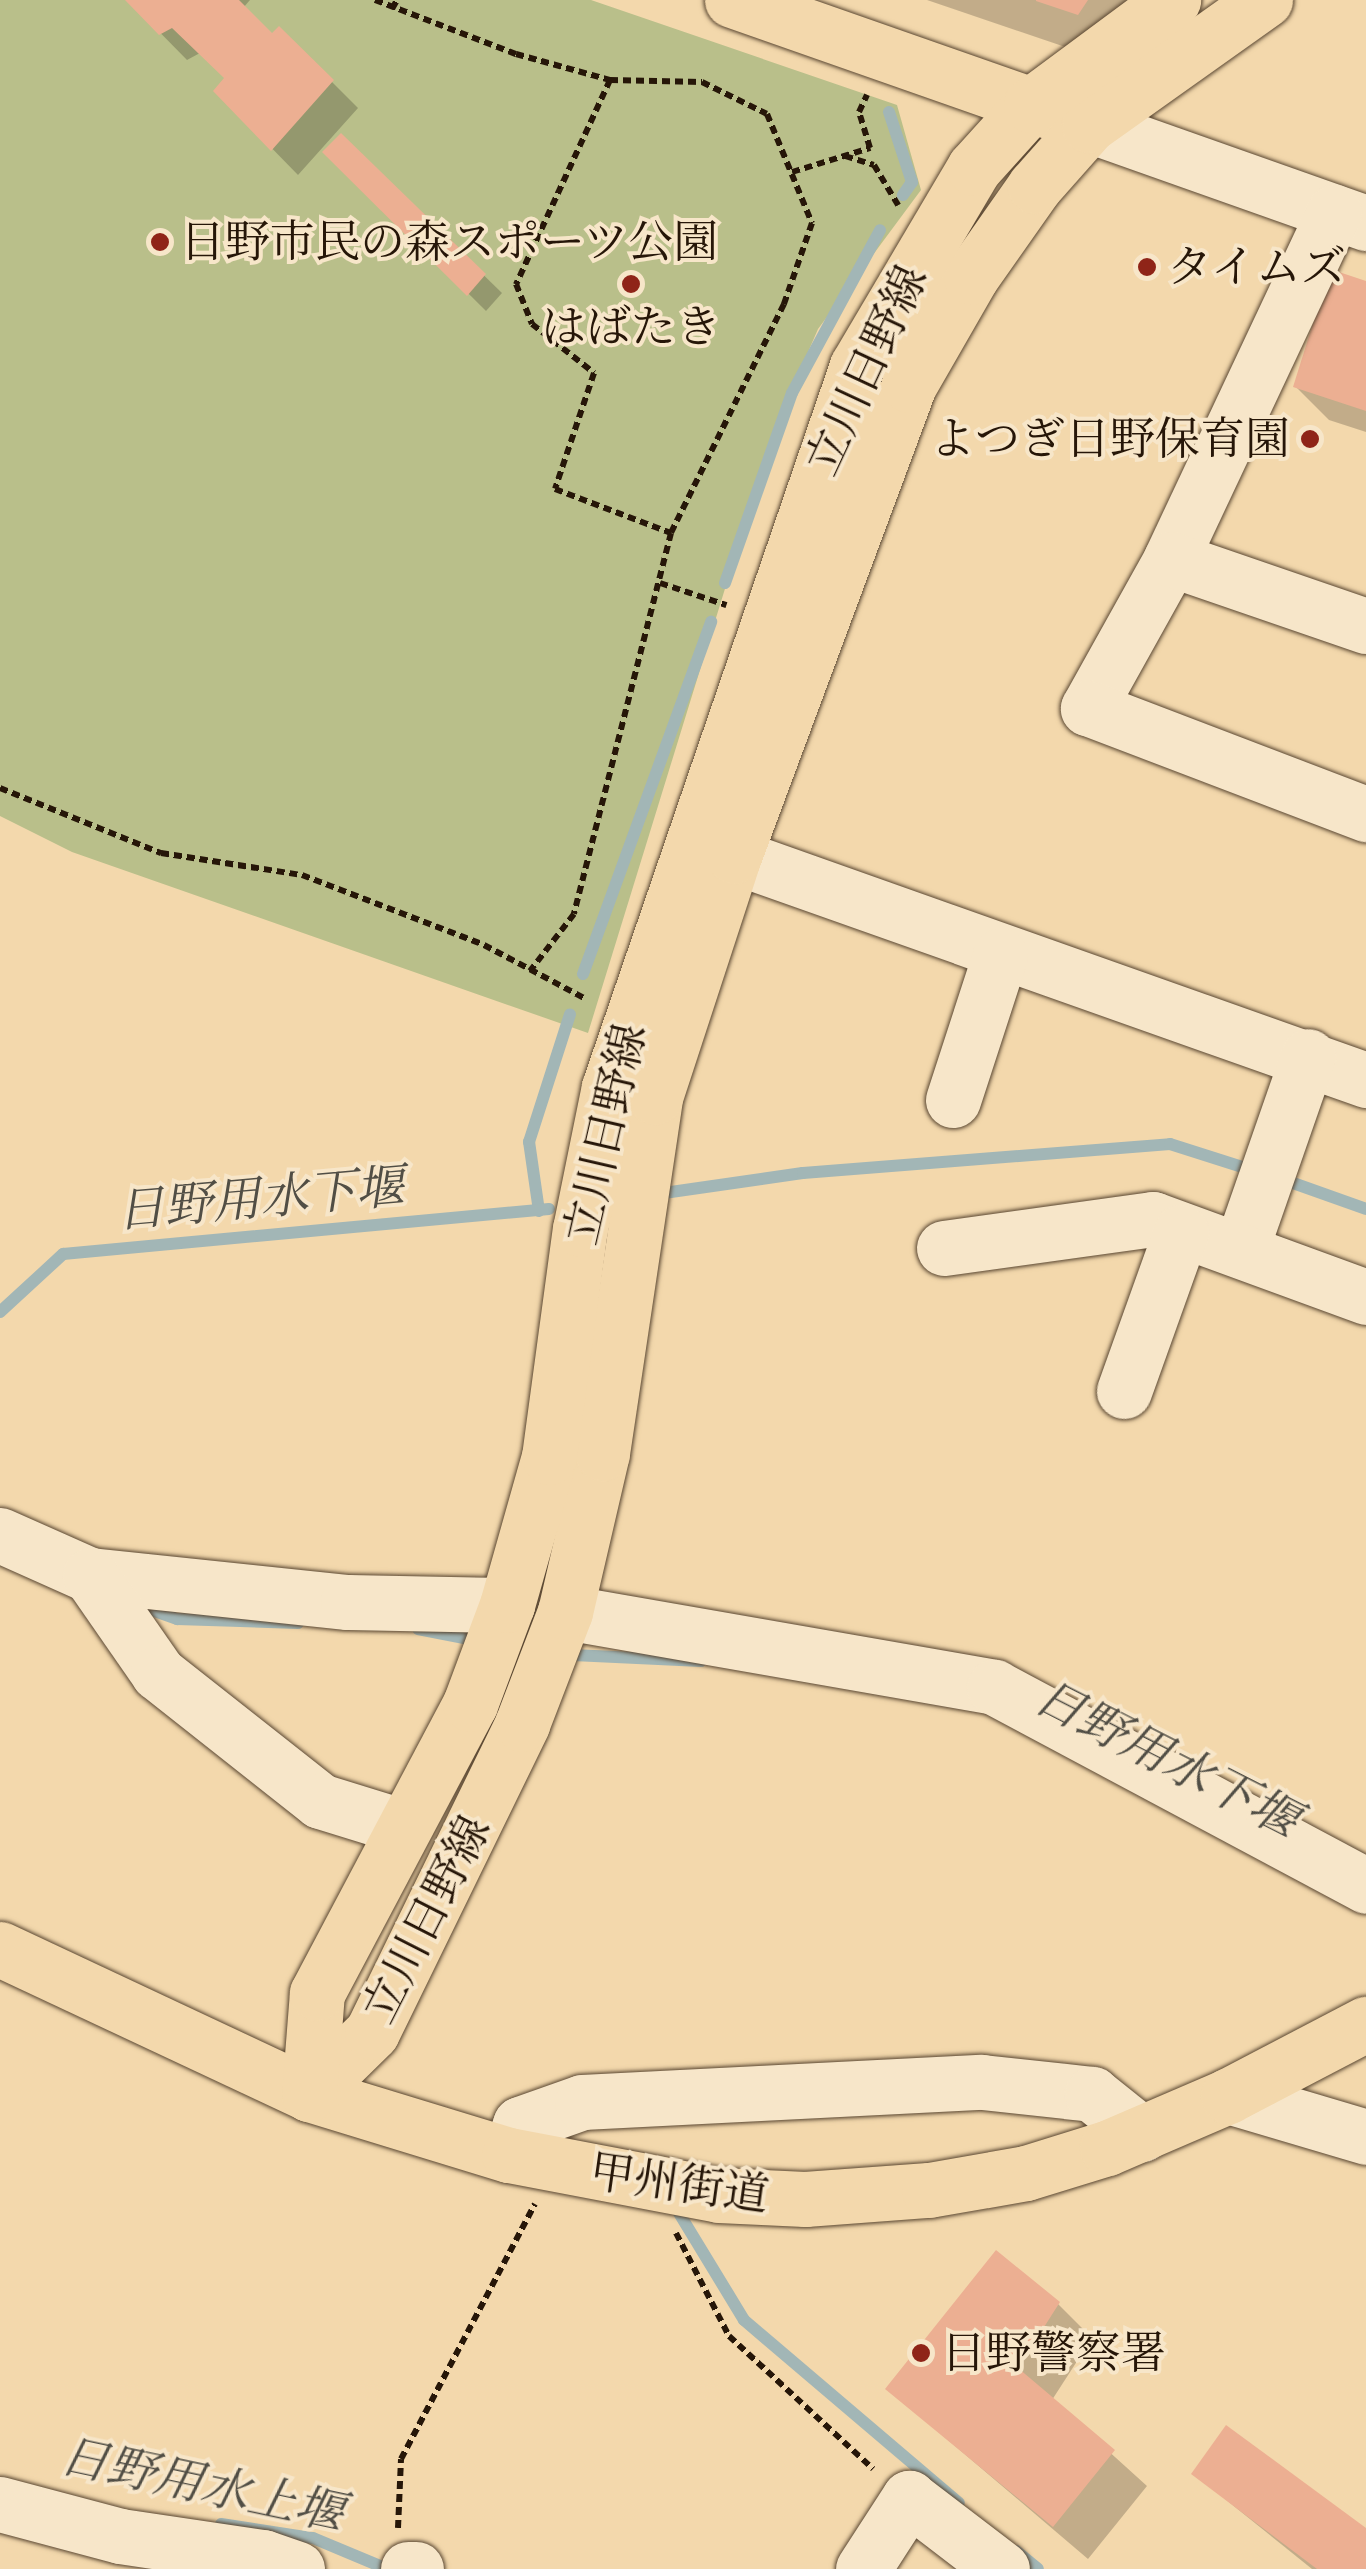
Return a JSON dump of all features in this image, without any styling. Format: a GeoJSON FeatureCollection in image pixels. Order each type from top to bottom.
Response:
{"type":"FeatureCollection","features":[{"type":"Feature","properties":{"kind":"main road"},"geometry":{"type":"LineString","coordinates":[[732,0],[1089,125]]}},
{"type":"Feature","properties":{"kind":"main road","name":"立川日野線"},"geometry":{"type":"LineString","coordinates":[[309,2094],[372,2032],[522,1724],[565,1612],[602,1452],[632,1092],[857,366],[974,168],[1031,105],[1173,0]]}},
{"type":"Feature","properties":{"kind":"main road","name":"立川日野線"},"geometry":{"type":"LineString","coordinates":[[309,2094],[317,1994],[470,1704],[507,1605],[548,1456],[580,1228],[632,1092],[734,856],[909,384],[970,277],[1035,186],[1089,125],[1265,0]]}},
{"type":"Feature","properties":{"kind":"main road","name":"甲州街道"},"geometry":{"type":"LineString","coordinates":[[0,1950],[309,2094],[530,2160],[653,2187],[805,2199],[929,2190],[1026,2173],[1142,2134],[1228,2096],[1366,2024]]}},
{"type":"Feature","properties":{"kind":"street"},"geometry":{"type":"LineString","coordinates":[[1089,125],[1350,218],[1088,708],[1366,814]]}},
{"type":"Feature","properties":{"kind":"street"},"geometry":{"type":"LineString","coordinates":[[1170,558],[1366,626]]}},
{"type":"Feature","properties":{"kind":"street"},"geometry":{"type":"LineString","coordinates":[[734,856],[1000,955],[1308,1056],[1366,1080]]}},
{"type":"Feature","properties":{"kind":"street"},"geometry":{"type":"LineString","coordinates":[[953,1100],[1000,955]]}},
{"type":"Feature","properties":{"kind":"street"},"geometry":{"type":"LineString","coordinates":[[1242,1246],[1308,1056]]}},
{"type":"Feature","properties":{"kind":"street"},"geometry":{"type":"LineString","coordinates":[[944,1248],[1153,1219],[1181,1232],[1242,1246],[1366,1296]]}},
{"type":"Feature","properties":{"kind":"street"},"geometry":{"type":"LineString","coordinates":[[1124,1391],[1181,1232]]}},
{"type":"Feature","properties":{"kind":"street"},"geometry":{"type":"LineString","coordinates":[[0,1535],[90,1575],[348,1602],[507,1605]]}},
{"type":"Feature","properties":{"kind":"street"},"geometry":{"type":"LineString","coordinates":[[90,1575],[158,1672],[320,1801],[404,1827]]}},
{"type":"Feature","properties":{"kind":"street"},"geometry":{"type":"LineString","coordinates":[[565,1612],[994,1687],[1366,1886]]}},
{"type":"Feature","properties":{"kind":"street"},"geometry":{"type":"LineString","coordinates":[[530,2160],[520,2124],[582,2102],[982,2082],[1092,2094],[1142,2134]]}},
{"type":"Feature","properties":{"kind":"street"},"geometry":{"type":"LineString","coordinates":[[1228,2096],[1366,2137]]}},
{"type":"Feature","properties":{"kind":"street"},"geometry":{"type":"LineString","coordinates":[[862,2569],[909,2498],[1002,2569]]}},
{"type":"Feature","properties":{"kind":"street"},"geometry":{"type":"LineString","coordinates":[[0,2504],[138,2540],[262,2558],[297,2569]]}},
{"type":"Feature","properties":{"kind":"path"},"geometry":{"type":"LineString","coordinates":[[375,0],[392,9],[610,80],[702,82],[767,114],[812,222],[784,304],[671,533],[574,914],[530,971]]}},
{"type":"Feature","properties":{"kind":"path"},"geometry":{"type":"LineString","coordinates":[[392,9],[396,0]]}},
{"type":"Feature","properties":{"kind":"path"},"geometry":{"type":"LineString","coordinates":[[610,80],[516,284],[532,324],[594,373],[555,489],[671,533]]}},
{"type":"Feature","properties":{"kind":"path"},"geometry":{"type":"LineString","coordinates":[[792,172],[870,148],[859,112],[870,90]]}},
{"type":"Feature","properties":{"kind":"path"},"geometry":{"type":"LineString","coordinates":[[844,155],[874,165],[906,219]]}},
{"type":"Feature","properties":{"kind":"path"},"geometry":{"type":"LineString","coordinates":[[660,583],[737,608]]}},
{"type":"Feature","properties":{"kind":"path"},"geometry":{"type":"LineString","coordinates":[[0,788],[161,853],[302,875],[484,945],[586,999]]}},
{"type":"Feature","properties":{"kind":"path"},"geometry":{"type":"LineString","coordinates":[[411,2568],[399,2551],[401,2459],[530,2160]]}},
{"type":"Feature","properties":{"kind":"path"},"geometry":{"type":"LineString","coordinates":[[653,2187],[729,2336],[826,2431],[909,2498]]}},
{"type":"Feature","properties":{"kind":"green space","name":"日野市民の森スポーツ公園"},"geometry":{"type":"Polygon","coordinates":[[[0,0],[591,0],[897,105],[921,190],[818,329],[773,433],[588,1033],[72,852],[0,816],[0,0]]]}},
{"type":"Feature","properties":{"kind":"building"},"geometry":{"type":"Polygon","coordinates":[[[125,0],[239,0],[272,33],[279,26],[334,80],[271,151],[213,91],[224,78],[172,28],[159,35],[125,0]]]}},
{"type":"Feature","properties":{"kind":"building"},"geometry":{"type":"Polygon","coordinates":[[[1036,0],[1088,0],[1078,15],[1036,1],[1036,0]]]}},
{"type":"Feature","properties":{"kind":"building"},"geometry":{"type":"Polygon","coordinates":[[[341,133],[486,274],[467,296],[322,152],[341,133]]]}},
{"type":"Feature","properties":{"kind":"building"},"geometry":{"type":"Polygon","coordinates":[[[1330,269],[1366,281],[1366,411],[1293,387],[1330,269]]]}},
{"type":"Feature","properties":{"kind":"building"},"geometry":{"type":"Polygon","coordinates":[[[996,2250],[1060,2302],[1018,2368],[1115,2450],[1053,2527],[885,2389],[996,2250]]]}},
{"type":"Feature","properties":{"kind":"building"},"geometry":{"type":"Polygon","coordinates":[[[1226,2425],[1366,2528],[1366,2569],[1317,2569],[1191,2474],[1226,2425]]]}},
{"type":"Feature","properties":{"kind":"waterway"},"geometry":{"type":"LineString","coordinates":[[889,112],[912,182],[903,195]]}},
{"type":"Feature","properties":{"kind":"waterway"},"geometry":{"type":"LineString","coordinates":[[725,583],[792,393],[880,230]]}},
{"type":"Feature","properties":{"kind":"waterway"},"geometry":{"type":"LineString","coordinates":[[583,974],[711,622]]}},
{"type":"Feature","properties":{"kind":"waterway"},"geometry":{"type":"LineString","coordinates":[[539,1211],[529,1142],[570,1014]]}},
{"type":"Feature","properties":{"kind":"waterway","name":"日野用水下堰"},"geometry":{"type":"LineString","coordinates":[[664,1193],[803,1173],[1170,1144],[1255,1171]]}},
{"type":"Feature","properties":{"kind":"waterway","name":"日野用水下堰"},"geometry":{"type":"LineString","coordinates":[[1279,1178],[1366,1209]]}},
{"type":"Feature","properties":{"kind":"waterway","name":"日野用水下堰"},"geometry":{"type":"LineString","coordinates":[[0,1312],[63,1254],[549,1209]]}},
{"type":"Feature","properties":{"kind":"waterway","name":"日野用水下堰"},"geometry":{"type":"LineString","coordinates":[[135,1604],[177,1619],[298,1623]]}},
{"type":"Feature","properties":{"kind":"waterway","name":"日野用水下堰"},"geometry":{"type":"LineString","coordinates":[[418,1629],[464,1638]]}},
{"type":"Feature","properties":{"kind":"waterway","name":"日野用水下堰"},"geometry":{"type":"LineString","coordinates":[[573,1655],[701,1661]]}},
{"type":"Feature","properties":{"kind":"waterway"},"geometry":{"type":"LineString","coordinates":[[679,2213],[744,2320],[959,2503]]}},
{"type":"Feature","properties":{"kind":"waterway","name":"日野用水上堰"},"geometry":{"type":"LineString","coordinates":[[221,2524],[313,2538],[387,2569]]}},
{"type":"Feature","properties":{"kind":"waterway"},"geometry":{"type":"LineString","coordinates":[[1016,2551],[1038,2569]]}},
{"type":"Feature","properties":{"kind":"place","name":"日野市民の森スポーツ公園"},"geometry":{"type":"Point","coordinates":[160,242]}},
{"type":"Feature","properties":{"kind":"place","name":"タイムズ"},"geometry":{"type":"Point","coordinates":[1147,267]}},
{"type":"Feature","properties":{"kind":"place","name":"はばたき"},"geometry":{"type":"Point","coordinates":[631,284]}},
{"type":"Feature","properties":{"kind":"place","name":"よつぎ日野保育園"},"geometry":{"type":"Point","coordinates":[1310,439]}},
{"type":"Feature","properties":{"kind":"place","name":"日野警察署"},"geometry":{"type":"Point","coordinates":[921,2353]}}]}
